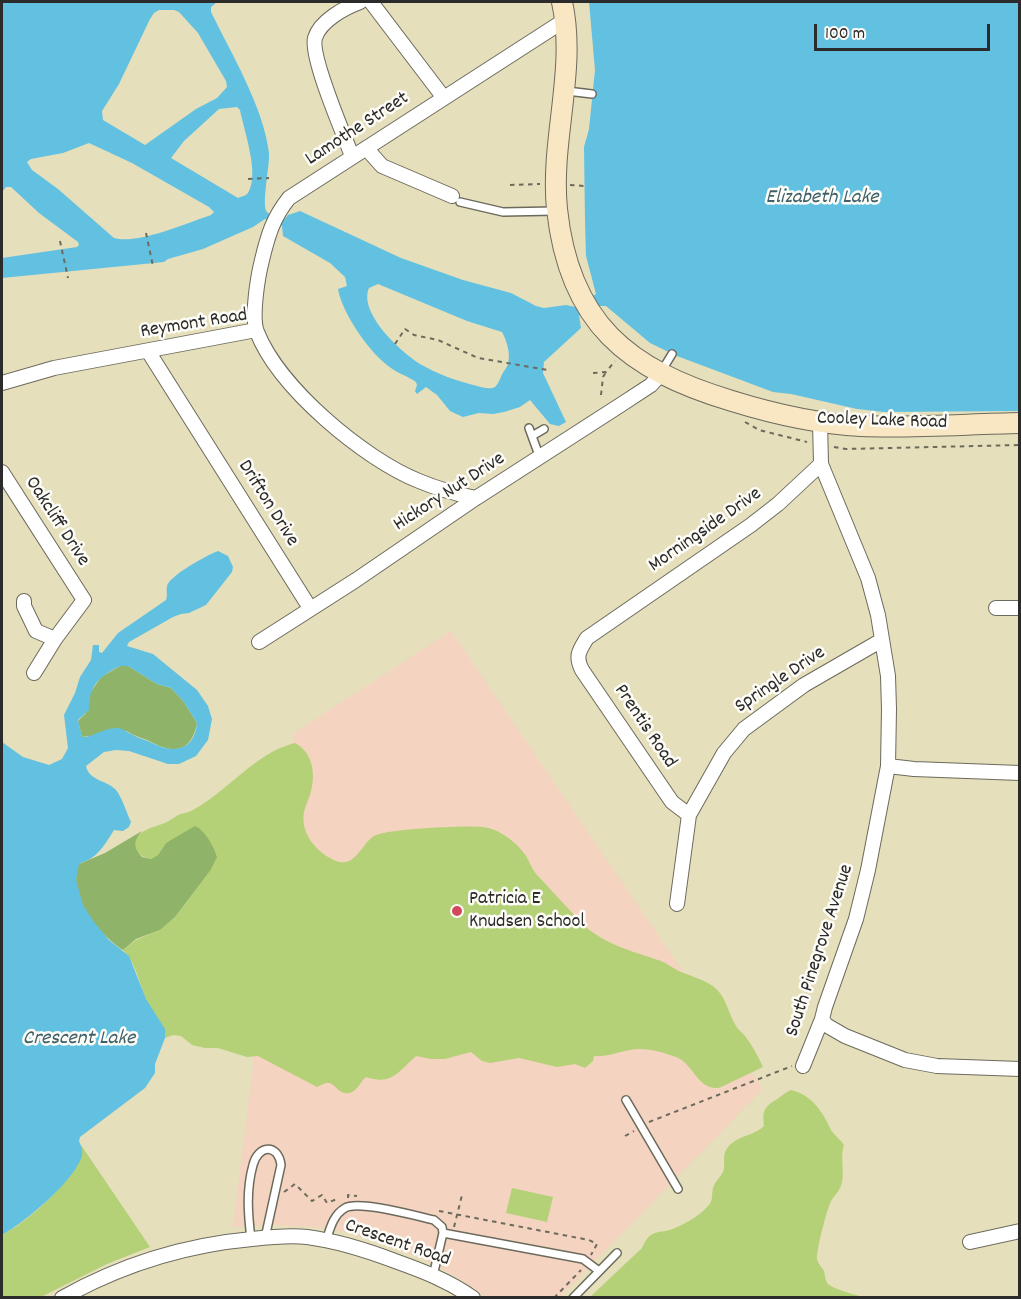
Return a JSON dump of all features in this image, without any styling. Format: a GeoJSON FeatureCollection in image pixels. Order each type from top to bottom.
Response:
{"type":"FeatureCollection","features":[{"type":"Feature","properties":{"kind":"main road","name":"Cooley Lake Road"},"geometry":{"type":"LineString","coordinates":[[564,11],[567,54],[558,146],[557,211],[568,268],[581,298],[592,316],[625,352],[660,375],[708,394],[739,404],[820,422],[861,426],[1020,423]]}},
{"type":"Feature","properties":{"kind":"street"},"geometry":{"type":"LineString","coordinates":[[352,156],[318,63],[314,45],[317,33],[331,18],[360,2]]}},
{"type":"Feature","properties":{"kind":"street"},"geometry":{"type":"LineString","coordinates":[[371,2],[444,98]]}},
{"type":"Feature","properties":{"kind":"street","name":"Lamothe Street"},"geometry":{"type":"LineString","coordinates":[[256,330],[258,281],[274,220],[289,198],[444,98],[564,11]]}},
{"type":"Feature","properties":{"kind":"street"},"geometry":{"type":"LineString","coordinates":[[366,148],[382,166],[456,199]]}},
{"type":"Feature","properties":{"kind":"street","name":"Reymont Road"},"geometry":{"type":"LineString","coordinates":[[2,383],[54,368],[256,330],[278,369],[293,388],[353,441],[381,462],[417,481],[450,493],[476,498]]}},
{"type":"Feature","properties":{"kind":"street","name":"Drifton Drive"},"geometry":{"type":"LineString","coordinates":[[148,351],[310,608]]}},
{"type":"Feature","properties":{"kind":"street","name":"Hickory Nut Drive"},"geometry":{"type":"LineString","coordinates":[[259,642],[651,385],[660,375]]}},
{"type":"Feature","properties":{"kind":"street"},"geometry":{"type":"LineString","coordinates":[[820,422],[821,464]]}},
{"type":"Feature","properties":{"kind":"street","name":"South Pinegrove Avenue"},"geometry":{"type":"LineString","coordinates":[[803,1066],[822,1019],[856,920],[888,766],[888,676],[882,640],[868,578],[821,464]]}},
{"type":"Feature","properties":{"kind":"street","name":"Morningside Drive"},"geometry":{"type":"LineString","coordinates":[[578,653],[587,638],[751,525],[778,504],[821,464]]}},
{"type":"Feature","properties":{"kind":"street","name":"Oakcliff Drive"},"geometry":{"type":"LineString","coordinates":[[2,472],[84,600],[55,639]]}},
{"type":"Feature","properties":{"kind":"street"},"geometry":{"type":"LineString","coordinates":[[24,601],[24,606],[36,631],[55,639],[34,673]]}},
{"type":"Feature","properties":{"kind":"street"},"geometry":{"type":"LineString","coordinates":[[996,608],[1020,608]]}},
{"type":"Feature","properties":{"kind":"street","name":"Springle Drive"},"geometry":{"type":"LineString","coordinates":[[676,904],[689,816],[724,753],[744,729],[804,685],[882,640]]}},
{"type":"Feature","properties":{"kind":"street","name":"Prentis Road"},"geometry":{"type":"LineString","coordinates":[[578,653],[577,661],[582,670],[631,745],[672,802],[689,816]]}},
{"type":"Feature","properties":{"kind":"street"},"geometry":{"type":"LineString","coordinates":[[888,766],[1020,773]]}},
{"type":"Feature","properties":{"kind":"street"},"geometry":{"type":"LineString","coordinates":[[822,1019],[826,1025],[845,1036],[905,1060],[937,1066],[1020,1069]]}},
{"type":"Feature","properties":{"kind":"street"},"geometry":{"type":"LineString","coordinates":[[970,1242],[1020,1231]]}},
{"type":"Feature","properties":{"kind":"street","name":"Crescent Road"},"geometry":{"type":"LineString","coordinates":[[62,1298],[123,1268],[201,1245],[258,1238],[305,1237],[347,1244],[455,1285],[473,1298]]}},
{"type":"Feature","properties":{"kind":"lane"},"geometry":{"type":"LineString","coordinates":[[564,91],[592,94]]}},
{"type":"Feature","properties":{"kind":"lane"},"geometry":{"type":"LineString","coordinates":[[456,199],[503,212],[557,211]]}},
{"type":"Feature","properties":{"kind":"lane"},"geometry":{"type":"LineString","coordinates":[[660,375],[672,354]]}},
{"type":"Feature","properties":{"kind":"lane"},"geometry":{"type":"LineString","coordinates":[[529,428],[540,458]]}},
{"type":"Feature","properties":{"kind":"lane"},"geometry":{"type":"LineString","coordinates":[[532,436],[544,429]]}},
{"type":"Feature","properties":{"kind":"lane"},"geometry":{"type":"LineString","coordinates":[[626,1100],[678,1189]]}},
{"type":"Feature","properties":{"kind":"lane"},"geometry":{"type":"LineString","coordinates":[[267,1149],[274,1151],[280,1157],[281,1165],[275,1192],[258,1238],[247,1195],[253,1163],[257,1155],[267,1149]]}},
{"type":"Feature","properties":{"kind":"lane"},"geometry":{"type":"LineString","coordinates":[[326,1240],[333,1221],[345,1208],[358,1205],[434,1220],[447,1234],[582,1259],[599,1271]]}},
{"type":"Feature","properties":{"kind":"lane"},"geometry":{"type":"LineString","coordinates":[[433,1276],[447,1234]]}},
{"type":"Feature","properties":{"kind":"lane"},"geometry":{"type":"LineString","coordinates":[[573,1298],[617,1253]]}},
{"type":"Feature","properties":{"kind":"path"},"geometry":{"type":"LineString","coordinates":[[248,179],[269,178]]}},
{"type":"Feature","properties":{"kind":"path"},"geometry":{"type":"LineString","coordinates":[[146,233],[153,266]]}},
{"type":"Feature","properties":{"kind":"path"},"geometry":{"type":"LineString","coordinates":[[60,241],[68,278]]}},
{"type":"Feature","properties":{"kind":"path"},"geometry":{"type":"LineString","coordinates":[[394,344],[405,329],[414,335],[438,340],[478,358],[548,369]]}},
{"type":"Feature","properties":{"kind":"path"},"geometry":{"type":"LineString","coordinates":[[601,394],[603,377],[606,372]]}},
{"type":"Feature","properties":{"kind":"path"},"geometry":{"type":"LineString","coordinates":[[625,1136],[641,1126],[738,1086],[798,1064],[803,1066]]}},
{"type":"Feature","properties":{"kind":"path"},"geometry":{"type":"LineString","coordinates":[[275,1192],[283,1192],[295,1184],[312,1201],[322,1195],[327,1203],[337,1199]]}},
{"type":"Feature","properties":{"kind":"path"},"geometry":{"type":"LineString","coordinates":[[344,1200],[347,1201],[348,1195],[359,1197]]}},
{"type":"Feature","properties":{"kind":"path"},"geometry":{"type":"LineString","coordinates":[[447,1234],[457,1214],[462,1195]]}},
{"type":"Feature","properties":{"kind":"path"},"geometry":{"type":"LineString","coordinates":[[436,1210],[589,1240],[597,1244],[582,1270],[554,1298]]}},
{"type":"Feature","properties":{"kind":"shaded area","name":"Patricia E Knudsen School"},"geometry":{"type":"Polygon","coordinates":[[[451,631],[763,1089],[560,1297],[485,1297],[432,1263],[346,1232],[272,1225],[233,1227],[294,733],[451,631]]]}},
{"type":"Feature","properties":{"kind":"green space"},"geometry":{"type":"Polygon","coordinates":[[[120,666],[128,666],[157,684],[171,688],[184,702],[197,723],[195,732],[187,744],[182,748],[169,749],[127,731],[82,737],[78,721],[86,713],[90,693],[101,677],[120,666]]]}},
{"type":"Feature","properties":{"kind":"green space"},"geometry":{"type":"Polygon","coordinates":[[[295,743],[310,759],[313,773],[312,788],[303,820],[307,835],[316,848],[329,858],[336,861],[349,861],[369,840],[381,834],[444,827],[488,828],[501,833],[518,846],[537,875],[585,927],[605,940],[661,961],[714,987],[763,1067],[719,1088],[712,1088],[700,1081],[682,1060],[647,1050],[636,1049],[594,1056],[593,1061],[585,1068],[575,1064],[557,1067],[519,1058],[490,1063],[482,1061],[471,1052],[445,1059],[416,1056],[394,1076],[382,1080],[366,1077],[354,1091],[343,1093],[329,1083],[317,1087],[258,1056],[247,1057],[218,1048],[192,1045],[181,1036],[173,1035],[165,1038],[162,1026],[150,1008],[132,963],[123,950],[136,940],[160,930],[175,917],[210,871],[204,833],[166,843],[158,855],[151,859],[138,853],[135,839],[144,831],[191,811],[267,755],[295,743]]]}},
{"type":"Feature","properties":{"kind":"green space"},"geometry":{"type":"Polygon","coordinates":[[[195,826],[206,835],[217,857],[210,871],[175,917],[160,930],[136,939],[123,950],[104,934],[87,913],[77,889],[76,876],[79,864],[105,853],[142,831],[137,838],[136,847],[142,857],[151,859],[158,855],[166,843],[195,826]]]}},
{"type":"Feature","properties":{"kind":"green space"},"geometry":{"type":"Polygon","coordinates":[[[791,1090],[805,1095],[816,1105],[832,1132],[844,1145],[841,1185],[829,1205],[817,1259],[828,1284],[862,1297],[590,1297],[642,1248],[652,1234],[683,1224],[709,1206],[714,1186],[723,1172],[726,1150],[734,1141],[760,1130],[764,1126],[765,1109],[791,1090]]]}},
{"type":"Feature","properties":{"kind":"green space"},"geometry":{"type":"Polygon","coordinates":[[[81,1145],[150,1247],[107,1264],[41,1297],[2,1298],[2,1235],[39,1209],[63,1184],[78,1158],[81,1145]]]}},
{"type":"Feature","properties":{"kind":"green space"},"geometry":{"type":"Polygon","coordinates":[[[512,1188],[553,1197],[547,1222],[506,1213],[512,1188]]]}},
{"type":"Feature","properties":{"kind":"water","name":"Elizabeth Lake"},"geometry":{"type":"Polygon","coordinates":[[[2,2],[217,2],[211,7],[211,12],[254,99],[266,136],[269,153],[265,202],[267,212],[284,220],[288,215],[300,211],[401,258],[463,280],[511,293],[536,306],[575,307],[596,294],[586,256],[585,221],[584,147],[589,129],[595,70],[589,2],[1019,2],[1019,411],[884,412],[857,409],[773,392],[677,356],[650,343],[606,306],[599,306],[579,315],[581,328],[544,362],[543,373],[566,422],[559,426],[550,424],[530,400],[520,407],[504,412],[479,413],[463,417],[450,411],[437,395],[426,387],[417,394],[416,382],[391,368],[374,353],[345,310],[338,289],[347,286],[345,277],[330,263],[283,236],[282,226],[265,219],[253,227],[203,249],[164,262],[2,278],[2,258],[79,245],[11,187],[6,187],[2,192],[2,2]],[[159,10],[154,13],[119,84],[102,111],[103,120],[145,145],[196,109],[217,98],[227,87],[226,81],[198,33],[179,12],[159,10]],[[237,107],[219,109],[184,141],[171,158],[238,198],[247,194],[252,183],[250,151],[240,110],[237,107]],[[89,143],[63,153],[31,159],[27,162],[32,170],[58,189],[114,238],[148,236],[176,228],[214,212],[132,163],[89,143]],[[378,284],[369,288],[367,298],[375,320],[383,331],[412,358],[440,374],[470,384],[486,388],[496,386],[507,367],[509,357],[502,332],[467,321],[378,284]]]}},
{"type":"Feature","properties":{"kind":"water","name":"Crescent Lake"},"geometry":{"type":"Polygon","coordinates":[[[218,551],[228,556],[233,567],[232,572],[206,605],[173,617],[129,642],[127,646],[153,654],[197,690],[208,706],[212,719],[208,740],[196,756],[179,764],[168,764],[129,751],[116,750],[104,752],[86,766],[94,778],[116,790],[131,822],[129,827],[123,831],[114,830],[96,854],[79,864],[76,880],[83,905],[109,940],[129,956],[146,999],[165,1029],[165,1038],[155,1064],[155,1073],[145,1088],[80,1137],[82,1155],[70,1176],[48,1200],[2,1235],[2,742],[23,757],[49,765],[62,759],[68,748],[64,715],[80,677],[91,660],[93,645],[99,645],[99,652],[102,653],[118,633],[166,600],[167,586],[174,577],[218,551]],[[120,666],[112,670],[96,683],[89,702],[89,710],[78,720],[82,737],[118,728],[168,748],[182,748],[187,745],[192,739],[197,723],[184,702],[171,688],[157,684],[128,666],[120,666]]]}},
{"type":"Feature","properties":{"kind":"place","name":"Patricia E Knudsen School"},"geometry":{"type":"Point","coordinates":[457,911]}}]}
